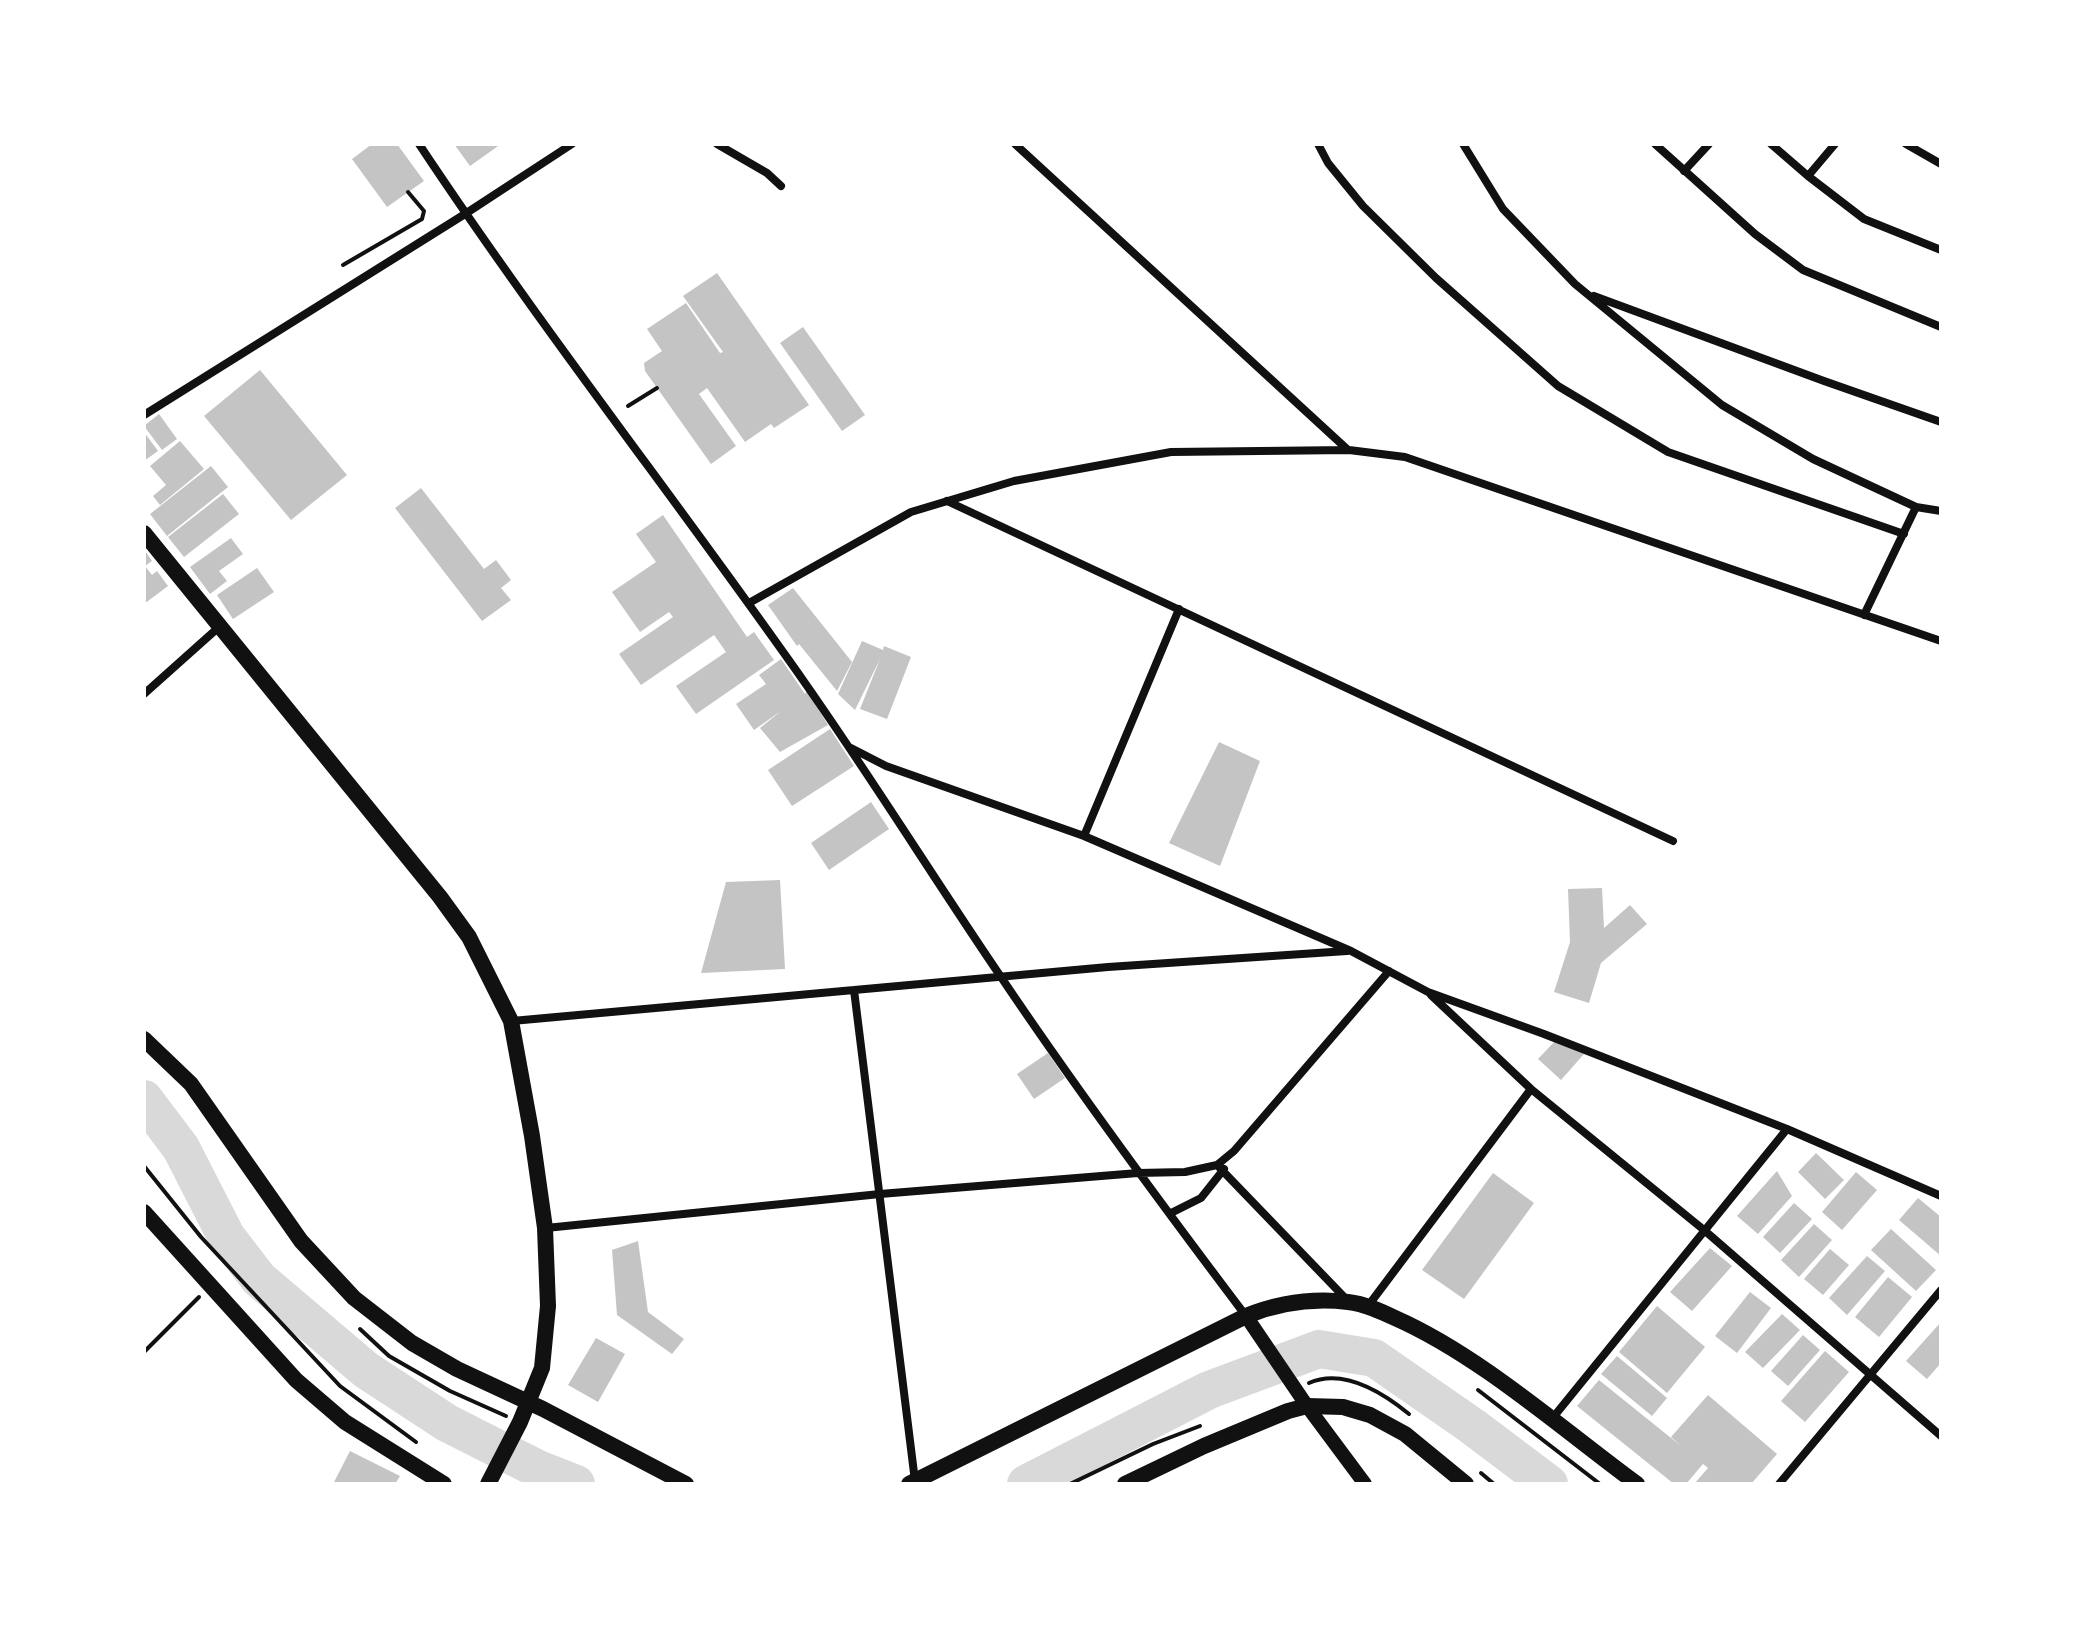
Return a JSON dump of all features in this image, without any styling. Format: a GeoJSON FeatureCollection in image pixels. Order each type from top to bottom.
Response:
{"type":"FeatureCollection","features":[{"type":"Feature","properties":{"kind":"main road"},"geometry":{"type":"LineString","coordinates":[[144,533],[447,907],[469,937],[511,1021],[545,1228],[548,1306],[542,1368],[518,1425],[488,1483]]}},
{"type":"Feature","properties":{"kind":"main road"},"geometry":{"type":"LineString","coordinates":[[144,1039],[191,1084],[301,1241],[354,1298],[412,1343],[457,1369],[686,1484]]}},
{"type":"Feature","properties":{"kind":"main road"},"geometry":{"type":"LineString","coordinates":[[144,1212],[296,1380],[345,1422],[444,1484]]}},
{"type":"Feature","properties":{"kind":"main road"},"geometry":{"type":"LineString","coordinates":[[912,1483],[1246,1316],[1279,1305],[1316,1301],[1368,1306],[1420,1329],[1479,1366],[1637,1484]]}},
{"type":"Feature","properties":{"kind":"main road"},"geometry":{"type":"LineString","coordinates":[[1125,1484],[1204,1446],[1307,1406],[1343,1407],[1370,1415],[1405,1434],[1466,1484]]}},
{"type":"Feature","properties":{"kind":"street"},"geometry":{"type":"LineString","coordinates":[[419,144],[465,214],[851,748],[1002,979],[1138,1173],[1171,1213],[1365,1484]]}},
{"type":"Feature","properties":{"kind":"street"},"geometry":{"type":"LineString","coordinates":[[144,415],[572,144]]}},
{"type":"Feature","properties":{"kind":"street"},"geometry":{"type":"LineString","coordinates":[[717,144],[767,173],[781,186]]}},
{"type":"Feature","properties":{"kind":"street"},"geometry":{"type":"LineString","coordinates":[[1015,144],[1349,450]]}},
{"type":"Feature","properties":{"kind":"street"},"geometry":{"type":"LineString","coordinates":[[1318,144],[1328,163],[1363,206],[1436,278],[1558,386],[1668,452],[1904,534]]}},
{"type":"Feature","properties":{"kind":"street"},"geometry":{"type":"LineString","coordinates":[[1463,144],[1503,209],[1586,293],[1722,405],[1813,459],[1916,507],[1941,511]]}},
{"type":"Feature","properties":{"kind":"street"},"geometry":{"type":"LineString","coordinates":[[1655,144],[1755,234],[1803,270],[1941,327]]}},
{"type":"Feature","properties":{"kind":"street"},"geometry":{"type":"LineString","coordinates":[[1684,171],[1709,144]]}},
{"type":"Feature","properties":{"kind":"street"},"geometry":{"type":"LineString","coordinates":[[1771,144],[1864,219],[1941,250]]}},
{"type":"Feature","properties":{"kind":"street"},"geometry":{"type":"LineString","coordinates":[[1808,176],[1835,144]]}},
{"type":"Feature","properties":{"kind":"street"},"geometry":{"type":"LineString","coordinates":[[1906,144],[1941,164]]}},
{"type":"Feature","properties":{"kind":"street"},"geometry":{"type":"LineString","coordinates":[[1586,293],[1941,422]]}},
{"type":"Feature","properties":{"kind":"street"},"geometry":{"type":"LineString","coordinates":[[749,603],[911,512],[1014,481],[1171,452],[1349,450],[1405,457],[1941,641]]}},
{"type":"Feature","properties":{"kind":"street"},"geometry":{"type":"LineString","coordinates":[[947,501],[1673,841]]}},
{"type":"Feature","properties":{"kind":"street"},"geometry":{"type":"LineString","coordinates":[[1864,615],[1916,507]]}},
{"type":"Feature","properties":{"kind":"street"},"geometry":{"type":"LineString","coordinates":[[1084,836],[1179,609]]}},
{"type":"Feature","properties":{"kind":"street"},"geometry":{"type":"LineString","coordinates":[[144,694],[219,627]]}},
{"type":"Feature","properties":{"kind":"street"},"geometry":{"type":"LineString","coordinates":[[851,748],[886,766],[1084,836],[1351,951],[1428,992],[1787,1129],[1941,1196]]}},
{"type":"Feature","properties":{"kind":"street"},"geometry":{"type":"LineString","coordinates":[[511,1021],[1165,962],[1351,951]]}},
{"type":"Feature","properties":{"kind":"street"},"geometry":{"type":"LineString","coordinates":[[1171,1213],[1201,1198],[1234,1151],[1389,971]]}},
{"type":"Feature","properties":{"kind":"street"},"geometry":{"type":"LineString","coordinates":[[854,990],[912,1483]]}},
{"type":"Feature","properties":{"kind":"street"},"geometry":{"type":"LineString","coordinates":[[1428,992],[1531,1089],[1704,1230],[1941,1436]]}},
{"type":"Feature","properties":{"kind":"street"},"geometry":{"type":"LineString","coordinates":[[1368,1306],[1531,1089]]}},
{"type":"Feature","properties":{"kind":"street"},"geometry":{"type":"LineString","coordinates":[[1551,1420],[1787,1129]]}},
{"type":"Feature","properties":{"kind":"street"},"geometry":{"type":"LineString","coordinates":[[545,1228],[880,1194],[1220,1169]]}},
{"type":"Feature","properties":{"kind":"street"},"geometry":{"type":"LineString","coordinates":[[1220,1169],[1349,1302]]}},
{"type":"Feature","properties":{"kind":"street"},"geometry":{"type":"LineString","coordinates":[[1779,1484],[1941,1290]]}},
{"type":"Feature","properties":{"kind":"path"},"geometry":{"type":"LineString","coordinates":[[343,265],[422,219],[424,211],[408,192]]}},
{"type":"Feature","properties":{"kind":"path"},"geometry":{"type":"LineString","coordinates":[[628,406],[657,388]]}},
{"type":"Feature","properties":{"kind":"path"},"geometry":{"type":"LineString","coordinates":[[144,1166],[201,1237],[340,1386],[426,1450]]}},
{"type":"Feature","properties":{"kind":"path"},"geometry":{"type":"LineString","coordinates":[[144,1352],[211,1284]]}},
{"type":"Feature","properties":{"kind":"path"},"geometry":{"type":"LineString","coordinates":[[1469,1382],[1600,1484]]}},
{"type":"Feature","properties":{"kind":"building"},"geometry":{"type":"Polygon","coordinates":[[[372,144],[397,144],[424,181],[387,207],[352,159],[372,144]]]}},
{"type":"Feature","properties":{"kind":"building"},"geometry":{"type":"Polygon","coordinates":[[[454,144],[501,144],[470,166],[454,144]]]}},
{"type":"Feature","properties":{"kind":"building"},"geometry":{"type":"Polygon","coordinates":[[[717,273],[809,405],[774,428],[771,424],[745,442],[707,388],[699,394],[736,446],[711,464],[645,371],[644,363],[662,351],[647,329],[686,303],[720,353],[723,352],[683,296],[717,273]]]}},
{"type":"Feature","properties":{"kind":"building"},"geometry":{"type":"Polygon","coordinates":[[[803,327],[865,415],[842,431],[780,343],[803,327]]]}},
{"type":"Feature","properties":{"kind":"building"},"geometry":{"type":"Polygon","coordinates":[[[260,370],[347,475],[291,520],[204,416],[260,370]]]}},
{"type":"Feature","properties":{"kind":"building"},"geometry":{"type":"Polygon","coordinates":[[[159,414],[177,439],[162,450],[144,426],[159,414]]]}},
{"type":"Feature","properties":{"kind":"building"},"geometry":{"type":"Polygon","coordinates":[[[144,432],[158,451],[144,461],[144,432]]]}},
{"type":"Feature","properties":{"kind":"building"},"geometry":{"type":"Polygon","coordinates":[[[180,441],[204,469],[160,505],[153,496],[166,485],[150,466],[180,441]]]}},
{"type":"Feature","properties":{"kind":"building"},"geometry":{"type":"Polygon","coordinates":[[[211,466],[228,487],[167,536],[150,514],[211,466]]]}},
{"type":"Feature","properties":{"kind":"building"},"geometry":{"type":"Polygon","coordinates":[[[421,488],[484,569],[496,560],[511,580],[501,588],[511,600],[482,621],[395,508],[421,488]]]}},
{"type":"Feature","properties":{"kind":"building"},"geometry":{"type":"Polygon","coordinates":[[[223,494],[239,514],[184,557],[168,537],[223,494]]]}},
{"type":"Feature","properties":{"kind":"building"},"geometry":{"type":"Polygon","coordinates":[[[663,515],[747,637],[754,632],[774,660],[696,714],[676,686],[726,652],[714,635],[641,685],[619,654],[673,617],[669,612],[640,632],[612,592],[656,562],[636,534],[663,515]]]}},
{"type":"Feature","properties":{"kind":"building"},"geometry":{"type":"Polygon","coordinates":[[[231,538],[243,554],[219,571],[227,581],[210,594],[190,567],[231,538]]]}},
{"type":"Feature","properties":{"kind":"building"},"geometry":{"type":"Polygon","coordinates":[[[144,549],[152,561],[145,566],[152,575],[157,571],[168,586],[144,604],[144,549]]]}},
{"type":"Feature","properties":{"kind":"building"},"geometry":{"type":"Polygon","coordinates":[[[257,568],[274,592],[233,619],[217,595],[257,568]]]}},
{"type":"Feature","properties":{"kind":"building"},"geometry":{"type":"Polygon","coordinates":[[[793,588],[852,662],[837,691],[799,644],[797,646],[768,605],[793,588]]]}},
{"type":"Feature","properties":{"kind":"building"},"geometry":{"type":"Polygon","coordinates":[[[862,641],[911,657],[887,719],[860,709],[880,659],[855,710],[838,694],[862,641]]]}},
{"type":"Feature","properties":{"kind":"building"},"geometry":{"type":"Polygon","coordinates":[[[781,659],[805,694],[807,691],[828,725],[780,752],[760,728],[781,711],[754,730],[736,704],[766,684],[759,675],[781,659]]]}},
{"type":"Feature","properties":{"kind":"building"},"geometry":{"type":"Polygon","coordinates":[[[830,729],[854,766],[792,806],[768,770],[830,729]]]}},
{"type":"Feature","properties":{"kind":"building"},"geometry":{"type":"Polygon","coordinates":[[[1219,742],[1260,761],[1220,866],[1169,843],[1219,742]]]}},
{"type":"Feature","properties":{"kind":"building"},"geometry":{"type":"Polygon","coordinates":[[[871,802],[889,829],[829,870],[811,843],[871,802]]]}},
{"type":"Feature","properties":{"kind":"building"},"geometry":{"type":"Polygon","coordinates":[[[780,880],[785,969],[701,973],[726,882],[780,880]]]}},
{"type":"Feature","properties":{"kind":"building"},"geometry":{"type":"Polygon","coordinates":[[[1602,888],[1604,928],[1630,905],[1647,924],[1601,963],[1589,1003],[1554,992],[1570,942],[1568,889],[1602,888]]]}},
{"type":"Feature","properties":{"kind":"building"},"geometry":{"type":"Polygon","coordinates":[[[1555,1041],[1584,1054],[1561,1080],[1538,1059],[1555,1041]]]}},
{"type":"Feature","properties":{"kind":"building"},"geometry":{"type":"Polygon","coordinates":[[[1048,1053],[1065,1078],[1034,1099],[1017,1074],[1048,1053]]]}},
{"type":"Feature","properties":{"kind":"building"},"geometry":{"type":"Polygon","coordinates":[[[1816,1153],[1844,1180],[1825,1199],[1798,1172],[1816,1153]]]}},
{"type":"Feature","properties":{"kind":"building"},"geometry":{"type":"Polygon","coordinates":[[[1777,1171],[1792,1196],[1758,1234],[1737,1216],[1777,1171]]]}},
{"type":"Feature","properties":{"kind":"building"},"geometry":{"type":"Polygon","coordinates":[[[1856,1172],[1877,1190],[1842,1230],[1822,1212],[1856,1172]]]}},
{"type":"Feature","properties":{"kind":"building"},"geometry":{"type":"Polygon","coordinates":[[[1493,1173],[1534,1203],[1464,1299],[1422,1270],[1493,1173]]]}},
{"type":"Feature","properties":{"kind":"building"},"geometry":{"type":"Polygon","coordinates":[[[1918,1198],[1941,1217],[1941,1256],[1899,1220],[1918,1198]]]}},
{"type":"Feature","properties":{"kind":"building"},"geometry":{"type":"Polygon","coordinates":[[[1794,1203],[1812,1219],[1780,1253],[1763,1237],[1794,1203]]]}},
{"type":"Feature","properties":{"kind":"building"},"geometry":{"type":"Polygon","coordinates":[[[1814,1224],[1832,1240],[1799,1277],[1781,1260],[1814,1224]]]}},
{"type":"Feature","properties":{"kind":"building"},"geometry":{"type":"Polygon","coordinates":[[[1891,1229],[1936,1270],[1916,1291],[1871,1250],[1891,1229]]]}},
{"type":"Feature","properties":{"kind":"building"},"geometry":{"type":"Polygon","coordinates":[[[638,1241],[648,1312],[684,1339],[672,1354],[617,1315],[612,1250],[638,1241]]]}},
{"type":"Feature","properties":{"kind":"building"},"geometry":{"type":"Polygon","coordinates":[[[1710,1248],[1732,1266],[1692,1311],[1670,1292],[1710,1248]]]}},
{"type":"Feature","properties":{"kind":"building"},"geometry":{"type":"Polygon","coordinates":[[[1830,1249],[1849,1265],[1823,1295],[1804,1279],[1830,1249]]]}},
{"type":"Feature","properties":{"kind":"building"},"geometry":{"type":"Polygon","coordinates":[[[1867,1256],[1885,1271],[1847,1315],[1829,1298],[1867,1256]]]}},
{"type":"Feature","properties":{"kind":"building"},"geometry":{"type":"Polygon","coordinates":[[[1888,1277],[1912,1297],[1879,1337],[1855,1317],[1888,1277]]]}},
{"type":"Feature","properties":{"kind":"building"},"geometry":{"type":"Polygon","coordinates":[[[1750,1292],[1771,1308],[1737,1353],[1715,1336],[1750,1292]]]}},
{"type":"Feature","properties":{"kind":"building"},"geometry":{"type":"Polygon","coordinates":[[[1657,1306],[1705,1347],[1667,1393],[1619,1352],[1657,1306]]]}},
{"type":"Feature","properties":{"kind":"building"},"geometry":{"type":"Polygon","coordinates":[[[1782,1314],[1800,1330],[1763,1368],[1745,1352],[1782,1314]]]}},
{"type":"Feature","properties":{"kind":"building"},"geometry":{"type":"Polygon","coordinates":[[[1941,1322],[1941,1363],[1927,1379],[1906,1361],[1941,1322]]]}},
{"type":"Feature","properties":{"kind":"building"},"geometry":{"type":"Polygon","coordinates":[[[1803,1335],[1820,1350],[1788,1386],[1771,1371],[1803,1335]]]}},
{"type":"Feature","properties":{"kind":"building"},"geometry":{"type":"Polygon","coordinates":[[[596,1338],[625,1354],[598,1402],[568,1385],[596,1338]]]}},
{"type":"Feature","properties":{"kind":"building"},"geometry":{"type":"Polygon","coordinates":[[[1825,1351],[1849,1372],[1805,1422],[1781,1401],[1825,1351]]]}},
{"type":"Feature","properties":{"kind":"building"},"geometry":{"type":"Polygon","coordinates":[[[1617,1356],[1667,1398],[1652,1416],[1601,1374],[1617,1356]]]}},
{"type":"Feature","properties":{"kind":"building"},"geometry":{"type":"Polygon","coordinates":[[[1599,1380],[1681,1446],[1671,1437],[1708,1395],[1777,1454],[1751,1484],[1694,1484],[1708,1468],[1703,1464],[1686,1484],[1674,1484],[1577,1406],[1599,1380]]]}},
{"type":"Feature","properties":{"kind":"building"},"geometry":{"type":"Polygon","coordinates":[[[350,1451],[400,1476],[395,1484],[333,1484],[350,1451]]]}},
{"type":"Feature","properties":{"kind":"waterway"},"geometry":{"type":"LineString","coordinates":[[144,1099],[181,1148],[226,1236],[259,1279],[366,1370],[447,1423],[538,1469],[576,1484]]}},
{"type":"Feature","properties":{"kind":"waterway"},"geometry":{"type":"LineString","coordinates":[[1026,1484],[1209,1390],[1319,1349],[1374,1358],[1549,1484]]}}]}
